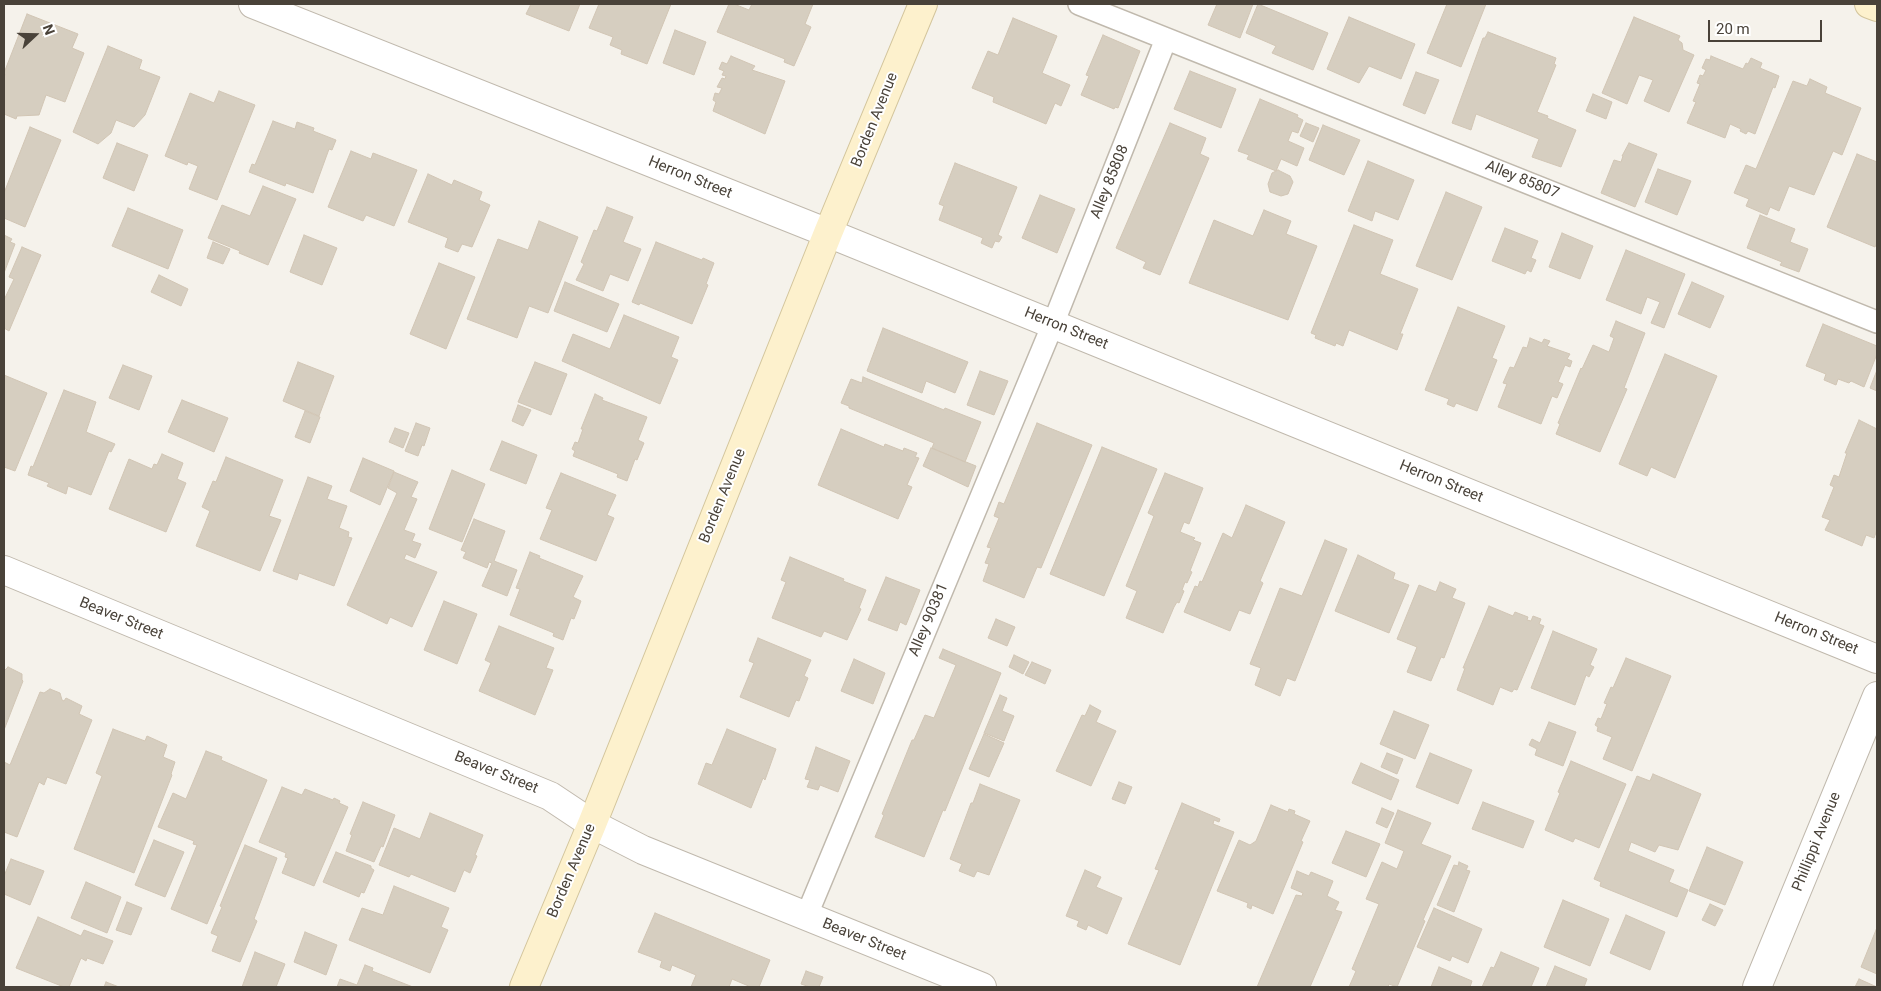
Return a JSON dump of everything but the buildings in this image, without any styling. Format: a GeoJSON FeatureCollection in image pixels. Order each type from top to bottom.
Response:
{"type":"FeatureCollection","features":[{"type":"Feature","properties":{"kind":"street","name":"Herron Street"},"geometry":{"type":"LineString","coordinates":[[253,4],[828,233],[1877,659]]}},
{"type":"Feature","properties":{"kind":"street","name":"Borden Avenue"},"geometry":{"type":"LineString","coordinates":[[524,987],[592,824],[828,233],[923,4]]}},
{"type":"Feature","properties":{"kind":"street"},"geometry":{"type":"LineString","coordinates":[[1869,4],[1877,7]]}},
{"type":"Feature","properties":{"kind":"street","name":"Beaver Street"},"geometry":{"type":"LineString","coordinates":[[4,570],[550,796],[592,824],[643,850],[982,987]]}},
{"type":"Feature","properties":{"kind":"street","name":"Phillippi Avenue"},"geometry":{"type":"LineString","coordinates":[[1757,987],[1877,696]]}},
{"type":"Feature","properties":{"kind":"lane","name":"Alley 85807"},"geometry":{"type":"LineString","coordinates":[[1079,4],[1877,322]]}},
{"type":"Feature","properties":{"kind":"lane","name":"Alley 85808"},"geometry":{"type":"LineString","coordinates":[[1053,324],[1166,39]]}},
{"type":"Feature","properties":{"kind":"lane","name":"Alley 90381"},"geometry":{"type":"LineString","coordinates":[[806,916],[1053,324]]}}]}
